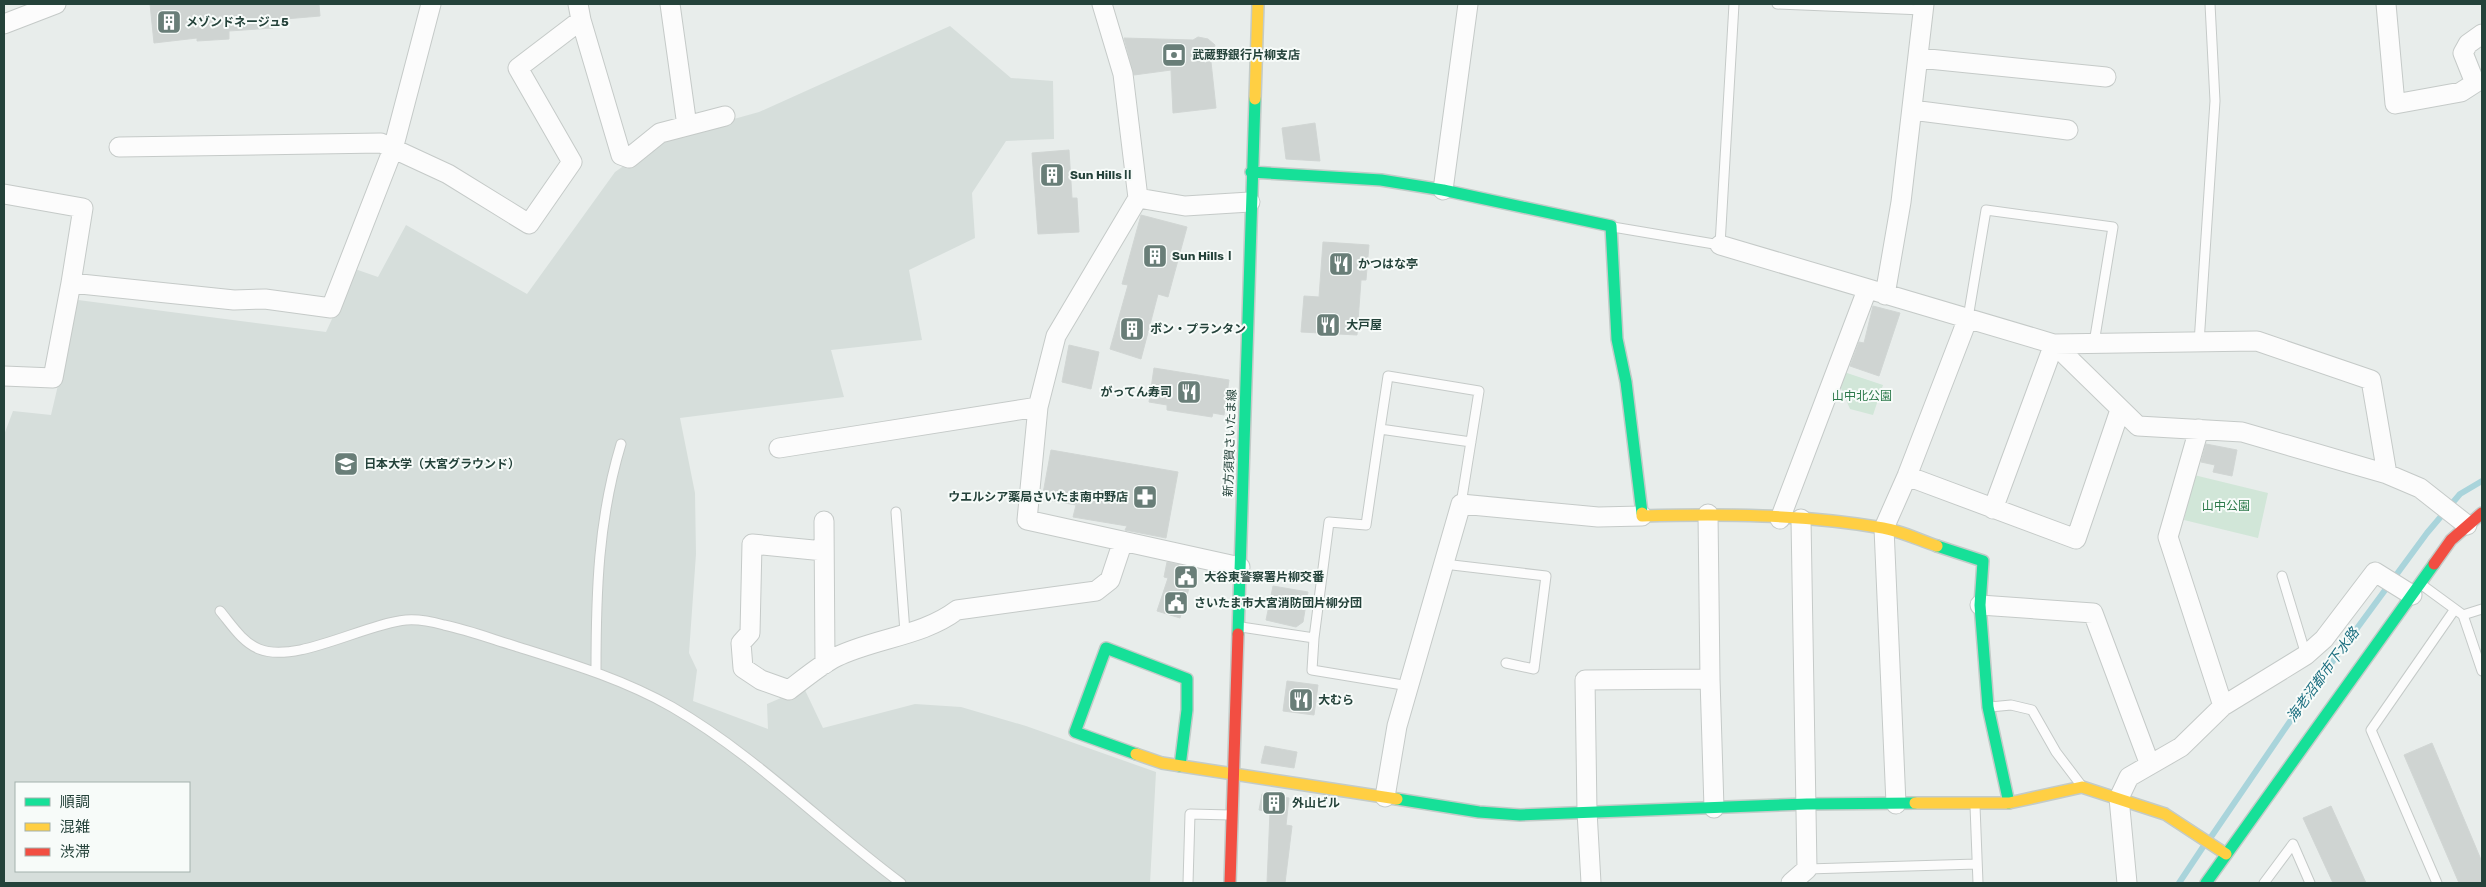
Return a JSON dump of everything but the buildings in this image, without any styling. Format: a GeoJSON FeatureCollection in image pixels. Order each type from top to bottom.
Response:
{"type":"FeatureCollection","features":[{"type":"Feature","properties":{"kind":"street"},"geometry":{"type":"LineString","coordinates":[[4,24],[56,4]]}},
{"type":"Feature","properties":{"kind":"street"},"geometry":{"type":"LineString","coordinates":[[71,283],[234,300],[265,299],[331,308],[393,149],[430,4]]}},
{"type":"Feature","properties":{"kind":"street"},"geometry":{"type":"LineString","coordinates":[[670,4],[687,126]]}},
{"type":"Feature","properties":{"kind":"street"},"geometry":{"type":"LineString","coordinates":[[1102,4],[1123,74],[1138,198],[1056,336],[1038,407],[1027,520],[1240,567]]}},
{"type":"Feature","properties":{"kind":"street","name":"新方須賀さいたま線"},"geometry":{"type":"LineString","coordinates":[[1230,883],[1250,202],[1258,4]]}},
{"type":"Feature","properties":{"kind":"street"},"geometry":{"type":"LineString","coordinates":[[1443,190],[1468,4]]}},
{"type":"Feature","properties":{"kind":"street"},"geometry":{"type":"LineString","coordinates":[[2386,4],[2395,104],[2461,92],[2475,83],[2463,53],[2468,44],[2482,34]]}},
{"type":"Feature","properties":{"kind":"street"},"geometry":{"type":"LineString","coordinates":[[1780,519],[1876,292],[1901,202],[1919,58],[1923,7]]}},
{"type":"Feature","properties":{"kind":"street"},"geometry":{"type":"LineString","coordinates":[[119,147],[381,143],[448,174],[529,224],[572,162],[518,68],[579,12],[621,155],[629,158],[660,132],[725,116]]}},
{"type":"Feature","properties":{"kind":"street"},"geometry":{"type":"LineString","coordinates":[[1919,58],[2106,77]]}},
{"type":"Feature","properties":{"kind":"street"},"geometry":{"type":"LineString","coordinates":[[1912,110],[2068,130]]}},
{"type":"Feature","properties":{"kind":"street"},"geometry":{"type":"LineString","coordinates":[[1251,172],[1382,180],[1443,190],[1610,226],[1617,339],[1626,382],[1642,516]]}},
{"type":"Feature","properties":{"kind":"street"},"geometry":{"type":"LineString","coordinates":[[4,194],[83,208],[53,378],[4,376]]}},
{"type":"Feature","properties":{"kind":"street"},"geometry":{"type":"LineString","coordinates":[[1138,198],[1184,206],[1250,202]]}},
{"type":"Feature","properties":{"kind":"street"},"geometry":{"type":"LineString","coordinates":[[1720,245],[2054,344],[2257,341],[2371,380],[2386,474]]}},
{"type":"Feature","properties":{"kind":"street"},"geometry":{"type":"LineString","coordinates":[[1896,804],[1884,528],[1907,476],[1968,318]]}},
{"type":"Feature","properties":{"kind":"street"},"geometry":{"type":"LineString","coordinates":[[2054,344],[2138,426],[2242,432],[2386,474],[2420,488],[2467,525]]}},
{"type":"Feature","properties":{"kind":"street"},"geometry":{"type":"LineString","coordinates":[[1993,509],[2054,344]]}},
{"type":"Feature","properties":{"kind":"street"},"geometry":{"type":"LineString","coordinates":[[779,448],[1038,407]]}},
{"type":"Feature","properties":{"kind":"street"},"geometry":{"type":"LineString","coordinates":[[1907,476],[2076,539],[2120,410]]}},
{"type":"Feature","properties":{"kind":"street"},"geometry":{"type":"LineString","coordinates":[[2199,429],[2168,537],[2224,706]]}},
{"type":"Feature","properties":{"kind":"street"},"geometry":{"type":"LineString","coordinates":[[1385,797],[1397,726],[1461,504],[1598,517],[1708,514],[1801,519],[1884,528],[1983,561],[1980,605],[1988,707],[2008,803]]}},
{"type":"Feature","properties":{"kind":"street"},"geometry":{"type":"LineString","coordinates":[[2206,883],[2451,540],[2482,513]]}},
{"type":"Feature","properties":{"kind":"street"},"geometry":{"type":"LineString","coordinates":[[1708,514],[1714,808]]}},
{"type":"Feature","properties":{"kind":"street"},"geometry":{"type":"LineString","coordinates":[[1791,883],[1807,869],[1801,519]]}},
{"type":"Feature","properties":{"kind":"street"},"geometry":{"type":"LineString","coordinates":[[824,521],[825,664]]}},
{"type":"Feature","properties":{"kind":"street"},"geometry":{"type":"LineString","coordinates":[[824,551],[752,544],[750,633],[741,643],[743,668],[761,680],[789,690],[836,657],[905,632],[941,623],[957,610],[1096,590],[1110,580],[1123,541]]}},
{"type":"Feature","properties":{"kind":"street"},"geometry":{"type":"LineString","coordinates":[[2127,883],[2119,798],[2129,777],[2181,747],[2224,706],[2306,655],[2324,639],[2374,572],[2416,589]]}},
{"type":"Feature","properties":{"kind":"street"},"geometry":{"type":"LineString","coordinates":[[1980,605],[2094,612],[2150,765]]}},
{"type":"Feature","properties":{"kind":"street"},"geometry":{"type":"LineString","coordinates":[[1180,766],[1187,710],[1187,679],[1106,648],[1075,732],[1162,763],[1180,766],[1385,797],[1504,813],[1807,804],[2008,803],[2082,787],[2165,814],[2226,854]]}},
{"type":"Feature","properties":{"kind":"street"},"geometry":{"type":"LineString","coordinates":[[1591,883],[1587,811],[1585,680],[1710,679]]}},
{"type":"Feature","properties":{"kind":"lane"},"geometry":{"type":"LineString","coordinates":[[1610,226],[1720,245],[1734,4]]}},
{"type":"Feature","properties":{"kind":"lane"},"geometry":{"type":"LineString","coordinates":[[1778,4],[1923,7]]}},
{"type":"Feature","properties":{"kind":"lane"},"geometry":{"type":"LineString","coordinates":[[2199,343],[2215,101],[2210,4]]}},
{"type":"Feature","properties":{"kind":"lane"},"geometry":{"type":"LineString","coordinates":[[1968,318],[1986,210],[2113,227],[2094,343]]}},
{"type":"Feature","properties":{"kind":"lane"},"geometry":{"type":"LineString","coordinates":[[1409,686],[1312,670],[1314,638],[1329,522],[1366,525],[1388,376],[1479,391],[1461,504]]}},
{"type":"Feature","properties":{"kind":"lane"},"geometry":{"type":"LineString","coordinates":[[1380,429],[1471,442]]}},
{"type":"Feature","properties":{"kind":"lane"},"geometry":{"type":"LineString","coordinates":[[596,671],[596,598],[601,533],[610,480],[621,444]]}},
{"type":"Feature","properties":{"kind":"lane"},"geometry":{"type":"LineString","coordinates":[[896,512],[905,632]]}},
{"type":"Feature","properties":{"kind":"lane"},"geometry":{"type":"LineString","coordinates":[[1444,564],[1546,576],[1534,669],[1506,663]]}},
{"type":"Feature","properties":{"kind":"lane"},"geometry":{"type":"LineString","coordinates":[[2282,576],[2306,655]]}},
{"type":"Feature","properties":{"kind":"lane"},"geometry":{"type":"LineString","coordinates":[[2416,589],[2459,612],[2482,609]]}},
{"type":"Feature","properties":{"kind":"lane"},"geometry":{"type":"LineString","coordinates":[[220,611],[246,641],[275,654],[298,650],[372,626],[407,620],[445,625],[596,671],[671,707],[718,737],[901,883]]}},
{"type":"Feature","properties":{"kind":"lane"},"geometry":{"type":"LineString","coordinates":[[2459,612],[2482,671]]}},
{"type":"Feature","properties":{"kind":"lane"},"geometry":{"type":"LineString","coordinates":[[2437,883],[2371,730],[2459,612]]}},
{"type":"Feature","properties":{"kind":"lane"},"geometry":{"type":"LineString","coordinates":[[1238,626],[1314,638]]}},
{"type":"Feature","properties":{"kind":"lane"},"geometry":{"type":"LineString","coordinates":[[1988,707],[2011,704],[2032,710],[2056,752],[2082,787]]}},
{"type":"Feature","properties":{"kind":"lane"},"geometry":{"type":"LineString","coordinates":[[1975,803],[1978,883]]}},
{"type":"Feature","properties":{"kind":"lane"},"geometry":{"type":"LineString","coordinates":[[1188,883],[1190,814],[1232,815]]}},
{"type":"Feature","properties":{"kind":"lane"},"geometry":{"type":"LineString","coordinates":[[2264,883],[2294,844],[2310,883]]}},
{"type":"Feature","properties":{"kind":"lane"},"geometry":{"type":"LineString","coordinates":[[1807,869],[1977,864]]}},
{"type":"Feature","properties":{"kind":"shaded area","name":"日本大学（大宮グラウンド）"},"geometry":{"type":"Polygon","coordinates":[[[950,26],[1011,78],[1053,81],[1054,139],[1006,141],[972,193],[975,238],[909,270],[922,340],[831,350],[844,397],[680,418],[695,493],[696,554],[689,653],[697,670],[693,701],[768,729],[767,704],[804,688],[823,728],[915,704],[961,707],[1026,726],[1156,772],[1150,883],[4,883],[4,435],[13,411],[51,415],[78,300],[326,332],[355,269],[378,277],[406,225],[527,294],[615,172],[662,139],[759,112],[950,26]]]}},
{"type":"Feature","properties":{"kind":"green space","name":"山中北公園"},"geometry":{"type":"Polygon","coordinates":[[[1844,372],[1883,385],[1873,415],[1850,409],[1840,386],[1844,372]]]}},
{"type":"Feature","properties":{"kind":"green space","name":"山中公園"},"geometry":{"type":"Polygon","coordinates":[[[2194,475],[2268,493],[2258,538],[2184,520],[2194,475]]]}},
{"type":"Feature","properties":{"kind":"waterway","name":"海老沼都市下水路"},"geometry":{"type":"LineString","coordinates":[[2211,837],[2308,695],[2427,533],[2460,494],[2482,481]]}},
{"type":"Feature","properties":{"kind":"waterway","name":"海老沼都市下水路"},"geometry":{"type":"LineString","coordinates":[[2179,883],[2203,847]]}},
{"type":"Feature","properties":{"kind":"traffic: fast"},"geometry":{"type":"LineString","coordinates":[[1238,634],[1255,99]]}},
{"type":"Feature","properties":{"kind":"traffic: fast"},"geometry":{"type":"LineString","coordinates":[[1251,172],[1381,180],[1443,190],[1611,226],[1617,339],[1626,382],[1642,513]]}},
{"type":"Feature","properties":{"kind":"traffic: fast"},"geometry":{"type":"LineString","coordinates":[[1937,546],[1983,561],[1980,605],[1988,707],[2009,803]]}},
{"type":"Feature","properties":{"kind":"traffic: fast"},"geometry":{"type":"LineString","coordinates":[[2206,883],[2434,564]]}},
{"type":"Feature","properties":{"kind":"traffic: fast"},"geometry":{"type":"LineString","coordinates":[[1136,754],[1075,732],[1106,648],[1187,679],[1187,710],[1180,766]]}},
{"type":"Feature","properties":{"kind":"traffic: fast"},"geometry":{"type":"LineString","coordinates":[[1397,799],[1479,812],[1520,815],[1807,804],[1915,803]]}},
{"type":"Feature","properties":{"kind":"traffic: slow"},"geometry":{"type":"LineString","coordinates":[[1255,99],[1258,4]]}},
{"type":"Feature","properties":{"kind":"traffic: slow"},"geometry":{"type":"LineString","coordinates":[[1642,513],[1642,516],[1732,515],[1853,523],[1890,529],[1937,546]]}},
{"type":"Feature","properties":{"kind":"traffic: slow"},"geometry":{"type":"LineString","coordinates":[[1136,754],[1162,763],[1397,799]]}},
{"type":"Feature","properties":{"kind":"traffic: slow"},"geometry":{"type":"LineString","coordinates":[[1915,803],[2009,803],[2082,787],[2165,814],[2226,854]]}},
{"type":"Feature","properties":{"kind":"traffic: jam"},"geometry":{"type":"LineString","coordinates":[[2434,564],[2451,540],[2482,513]]}},
{"type":"Feature","properties":{"kind":"traffic: jam"},"geometry":{"type":"LineString","coordinates":[[1230,883],[1238,634]]}},
{"type":"Feature","properties":{"kind":"place","name":"メゾンドネージュ5"},"geometry":{"type":"Point","coordinates":[169,22]}},
{"type":"Feature","properties":{"kind":"place","name":"武蔵野銀行片柳支店"},"geometry":{"type":"Point","coordinates":[1174,55]}},
{"type":"Feature","properties":{"kind":"place","name":"Sun HillsⅡ"},"geometry":{"type":"Point","coordinates":[1052,175]}},
{"type":"Feature","properties":{"kind":"place","name":"Sun HillsⅠ"},"geometry":{"type":"Point","coordinates":[1155,256]}},
{"type":"Feature","properties":{"kind":"place","name":"かつはな亭"},"geometry":{"type":"Point","coordinates":[1341,264]}},
{"type":"Feature","properties":{"kind":"place","name":"大戸屋"},"geometry":{"type":"Point","coordinates":[1328,325]}},
{"type":"Feature","properties":{"kind":"place","name":"ボン・プランタン"},"geometry":{"type":"Point","coordinates":[1132,329]}},
{"type":"Feature","properties":{"kind":"place","name":"がってん寿司"},"geometry":{"type":"Point","coordinates":[1189,392]}},
{"type":"Feature","properties":{"kind":"place","name":"日本大学（大宮グラウンド）"},"geometry":{"type":"Point","coordinates":[346,464]}},
{"type":"Feature","properties":{"kind":"place","name":"ウエルシア薬局さいたま南中野店"},"geometry":{"type":"Point","coordinates":[1145,497]}},
{"type":"Feature","properties":{"kind":"place","name":"大谷東警察署片柳交番"},"geometry":{"type":"Point","coordinates":[1186,577]}},
{"type":"Feature","properties":{"kind":"place","name":"さいたま市大宮消防団片柳分団"},"geometry":{"type":"Point","coordinates":[1176,603]}},
{"type":"Feature","properties":{"kind":"place","name":"大むら"},"geometry":{"type":"Point","coordinates":[1301,700]}},
{"type":"Feature","properties":{"kind":"place","name":"外山ビル"},"geometry":{"type":"Point","coordinates":[1274,803]}}]}
